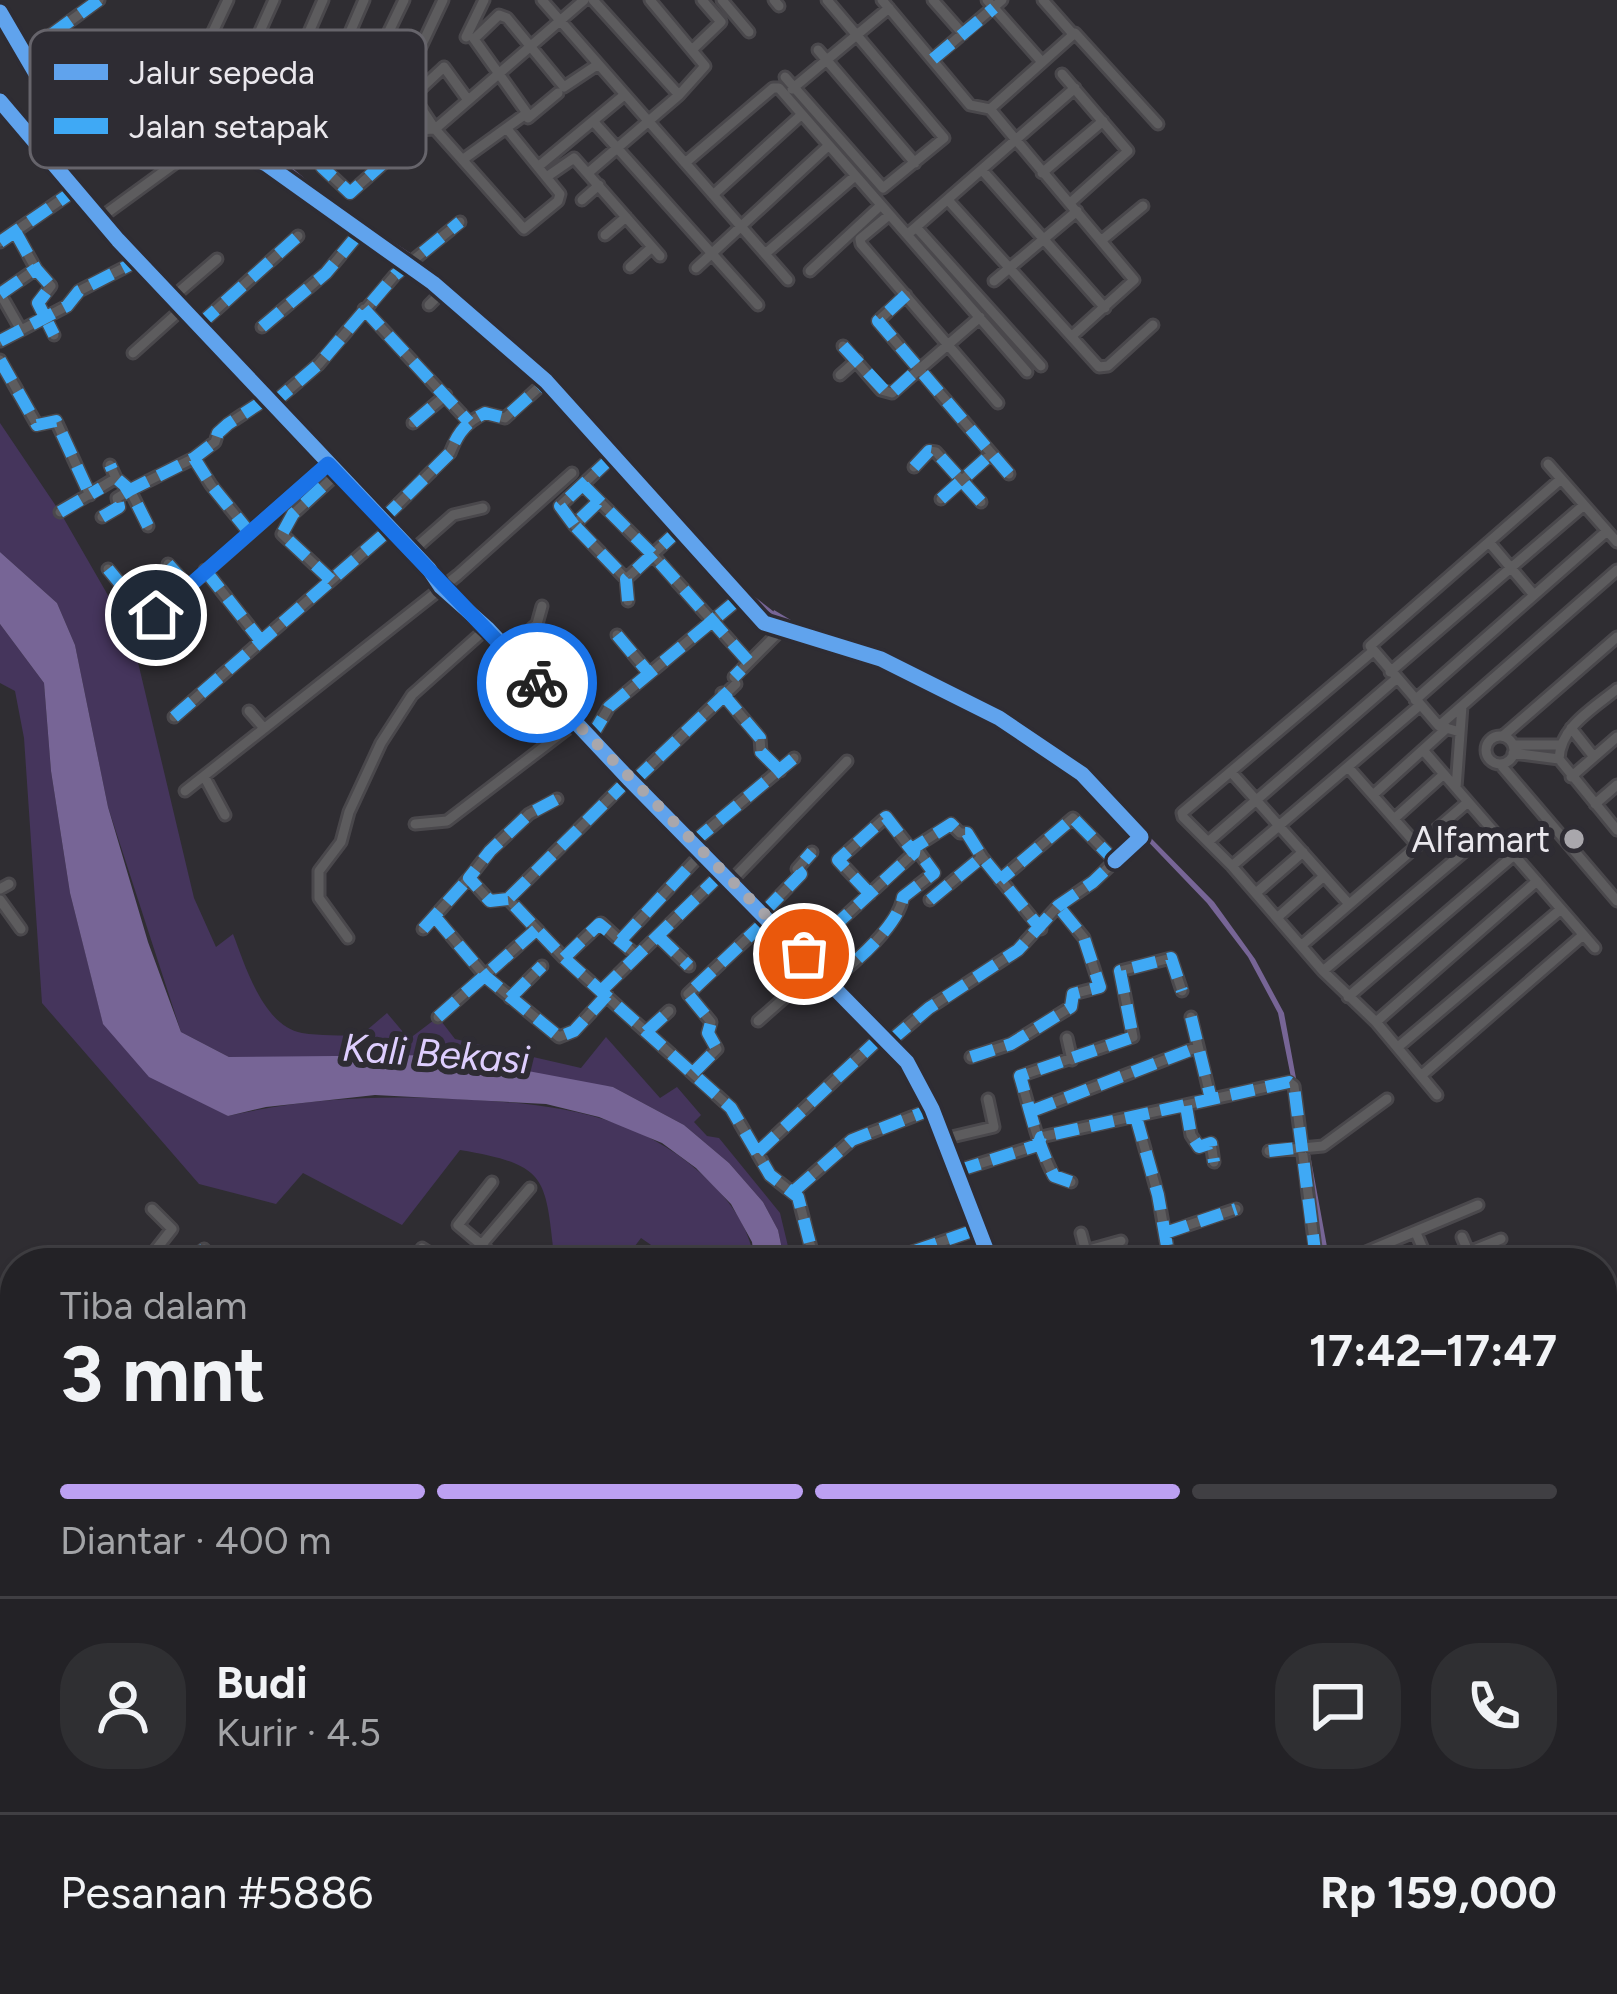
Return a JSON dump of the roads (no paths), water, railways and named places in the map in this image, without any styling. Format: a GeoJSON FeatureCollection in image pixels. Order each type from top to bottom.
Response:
{"type":"FeatureCollection","features":[{"type":"Feature","properties":{"kind":"street"},"geometry":{"type":"LineString","coordinates":[[58,30],[99,0]]}},
{"type":"Feature","properties":{"kind":"street"},"geometry":{"type":"LineString","coordinates":[[213,30],[227,0]]}},
{"type":"Feature","properties":{"kind":"street"},"geometry":{"type":"LineString","coordinates":[[261,30],[274,0]]}},
{"type":"Feature","properties":{"kind":"street"},"geometry":{"type":"LineString","coordinates":[[310,30],[323,0]]}},
{"type":"Feature","properties":{"kind":"street"},"geometry":{"type":"LineString","coordinates":[[351,30],[364,0]]}},
{"type":"Feature","properties":{"kind":"street"},"geometry":{"type":"LineString","coordinates":[[390,30],[404,0]]}},
{"type":"Feature","properties":{"kind":"street"},"geometry":{"type":"LineString","coordinates":[[426,35],[442,0]]}},
{"type":"Feature","properties":{"kind":"street"},"geometry":{"type":"LineString","coordinates":[[542,0],[788,280]]}},
{"type":"Feature","properties":{"kind":"street"},"geometry":{"type":"LineString","coordinates":[[426,131],[435,129],[588,0],[679,94]]}},
{"type":"Feature","properties":{"kind":"street"},"geometry":{"type":"LineString","coordinates":[[588,173],[705,66],[650,0]]}},
{"type":"Feature","properties":{"kind":"street"},"geometry":{"type":"LineString","coordinates":[[693,49],[721,22],[702,0]]}},
{"type":"Feature","properties":{"kind":"street"},"geometry":{"type":"LineString","coordinates":[[722,0],[748,32]]}},
{"type":"Feature","properties":{"kind":"street"},"geometry":{"type":"LineString","coordinates":[[785,77],[802,115],[855,176],[874,188],[888,187],[944,134],[826,0]]}},
{"type":"Feature","properties":{"kind":"street"},"geometry":{"type":"LineString","coordinates":[[933,0],[963,34]]}},
{"type":"Feature","properties":{"kind":"street"},"geometry":{"type":"LineString","coordinates":[[1043,0],[1072,34]]}},
{"type":"Feature","properties":{"kind":"street"},"geometry":{"type":"LineString","coordinates":[[466,37],[481,1]]}},
{"type":"Feature","properties":{"kind":"street"},"geometry":{"type":"LineString","coordinates":[[933,59],[995,2],[1042,62]]}},
{"type":"Feature","properties":{"kind":"street"},"geometry":{"type":"LineString","coordinates":[[790,91],[885,4],[972,107],[990,109],[1134,280],[1072,336]]}},
{"type":"Feature","properties":{"kind":"street"},"geometry":{"type":"LineString","coordinates":[[0,11],[30,68]]}},
{"type":"Feature","properties":{"kind":"street"},"geometry":{"type":"LineString","coordinates":[[509,131],[527,113],[474,39],[499,15],[532,46],[564,87],[597,65]]}},
{"type":"Feature","properties":{"kind":"street"},"geometry":{"type":"LineString","coordinates":[[990,109],[1078,33],[1158,124]]}},
{"type":"Feature","properties":{"kind":"street"},"geometry":{"type":"LineString","coordinates":[[22,56],[30,50]]}},
{"type":"Feature","properties":{"kind":"street"},"geometry":{"type":"LineString","coordinates":[[818,50],[915,163]]}},
{"type":"Feature","properties":{"kind":"street"},"geometry":{"type":"LineString","coordinates":[[426,83],[444,67],[468,100]]}},
{"type":"Feature","properties":{"kind":"street"},"geometry":{"type":"LineString","coordinates":[[994,281],[1128,153],[1063,74]]}},
{"type":"Feature","properties":{"kind":"street"},"geometry":{"type":"LineString","coordinates":[[685,163],[773,88],[790,91],[874,188],[880,206],[912,231],[1041,366]]}},
{"type":"Feature","properties":{"kind":"street"},"geometry":{"type":"LineString","coordinates":[[912,231],[1075,88]]}},
{"type":"Feature","properties":{"kind":"street"},"geometry":{"type":"LineString","coordinates":[[465,158],[558,93]]}},
{"type":"Feature","properties":{"kind":"street"},"geometry":{"type":"LineString","coordinates":[[538,166],[623,96]]}},
{"type":"Feature","properties":{"kind":"street"},"geometry":{"type":"LineString","coordinates":[[0,102],[30,137]]}},
{"type":"Feature","properties":{"kind":"street"},"geometry":{"type":"LineString","coordinates":[[713,195],[802,115]]}},
{"type":"Feature","properties":{"kind":"street"},"geometry":{"type":"LineString","coordinates":[[426,116],[524,229],[561,197],[509,131]]}},
{"type":"Feature","properties":{"kind":"street"},"geometry":{"type":"LineString","coordinates":[[593,121],[758,304]]}},
{"type":"Feature","properties":{"kind":"street"},"geometry":{"type":"LineString","coordinates":[[1042,173],[1102,121]]}},
{"type":"Feature","properties":{"kind":"street"},"geometry":{"type":"LineString","coordinates":[[696,268],[828,146]]}},
{"type":"Feature","properties":{"kind":"street"},"geometry":{"type":"LineString","coordinates":[[548,176],[571,157],[599,185],[656,252],[630,267]]}},
{"type":"Feature","properties":{"kind":"street"},"geometry":{"type":"LineString","coordinates":[[56,168],[441,587],[487,628],[915,1072],[989,1248]]}},
{"type":"Feature","properties":{"kind":"street"},"geometry":{"type":"LineString","coordinates":[[100,218],[168,168]]}},
{"type":"Feature","properties":{"kind":"street"},"geometry":{"type":"LineString","coordinates":[[272,168],[410,266],[507,355],[546,381],[764,622],[881,659],[937,684],[1049,749],[1090,782],[1141,837],[1093,882],[1058,906],[1002,962],[886,1039],[758,1152]]}},
{"type":"Feature","properties":{"kind":"street"},"geometry":{"type":"LineString","coordinates":[[324,168],[350,193],[378,168]]}},
{"type":"Feature","properties":{"kind":"street"},"geometry":{"type":"LineString","coordinates":[[982,170],[1105,308]]}},
{"type":"Feature","properties":{"kind":"street"},"geometry":{"type":"LineString","coordinates":[[765,254],[855,176]]}},
{"type":"Feature","properties":{"kind":"street"},"geometry":{"type":"LineString","coordinates":[[582,200],[599,185]]}},
{"type":"Feature","properties":{"kind":"street"},"geometry":{"type":"LineString","coordinates":[[8,237],[75,190]]}},
{"type":"Feature","properties":{"kind":"street"},"geometry":{"type":"LineString","coordinates":[[948,200],[1104,368],[1154,325]]}},
{"type":"Feature","properties":{"kind":"street"},"geometry":{"type":"LineString","coordinates":[[810,271],[880,206]]}},
{"type":"Feature","properties":{"kind":"street"},"geometry":{"type":"LineString","coordinates":[[1102,241],[1143,206]]}},
{"type":"Feature","properties":{"kind":"street"},"geometry":{"type":"LineString","coordinates":[[889,215],[860,242],[998,403]]}},
{"type":"Feature","properties":{"kind":"street"},"geometry":{"type":"LineString","coordinates":[[605,235],[626,217]]}},
{"type":"Feature","properties":{"kind":"street"},"geometry":{"type":"LineString","coordinates":[[102,517],[119,507],[117,498],[194,458],[228,424],[306,378],[364,309],[460,222]]}},
{"type":"Feature","properties":{"kind":"street"},"geometry":{"type":"LineString","coordinates":[[0,223],[52,286],[38,303],[53,334]]}},
{"type":"Feature","properties":{"kind":"street"},"geometry":{"type":"LineString","coordinates":[[262,327],[326,273],[361,230]]}},
{"type":"Feature","properties":{"kind":"street"},"geometry":{"type":"LineString","coordinates":[[912,231],[1027,372]]}},
{"type":"Feature","properties":{"kind":"street"},"geometry":{"type":"LineString","coordinates":[[198,326],[298,236]]}},
{"type":"Feature","properties":{"kind":"street"},"geometry":{"type":"LineString","coordinates":[[0,340],[68,306],[79,291],[139,260]]}},
{"type":"Feature","properties":{"kind":"street"},"geometry":{"type":"LineString","coordinates":[[173,298],[217,260]]}},
{"type":"Feature","properties":{"kind":"street"},"geometry":{"type":"LineString","coordinates":[[21,330],[0,295],[36,269]]}},
{"type":"Feature","properties":{"kind":"street"},"geometry":{"type":"LineString","coordinates":[[429,305],[442,292]]}},
{"type":"Feature","properties":{"kind":"street"},"geometry":{"type":"LineString","coordinates":[[906,295],[878,321],[1009,474]]}},
{"type":"Feature","properties":{"kind":"street"},"geometry":{"type":"LineString","coordinates":[[133,353],[183,308]]}},
{"type":"Feature","properties":{"kind":"street"},"geometry":{"type":"LineString","coordinates":[[364,309],[469,422]]}},
{"type":"Feature","properties":{"kind":"street"},"geometry":{"type":"LineString","coordinates":[[843,346],[881,389],[892,393],[980,317]]}},
{"type":"Feature","properties":{"kind":"street"},"geometry":{"type":"LineString","coordinates":[[0,360],[37,425],[57,423],[90,495]]}},
{"type":"Feature","properties":{"kind":"street"},"geometry":{"type":"LineString","coordinates":[[840,375],[857,360]]}},
{"type":"Feature","properties":{"kind":"street"},"geometry":{"type":"LineString","coordinates":[[173,716],[332,580],[447,456],[469,422],[485,413],[505,418],[546,381]]}},
{"type":"Feature","properties":{"kind":"street"},"geometry":{"type":"LineString","coordinates":[[868,401],[881,389]]}},
{"type":"Feature","properties":{"kind":"street"},"geometry":{"type":"LineString","coordinates":[[413,423],[446,395]]}},
{"type":"Feature","properties":{"kind":"street"},"geometry":{"type":"LineString","coordinates":[[914,467],[932,450],[981,502]]}},
{"type":"Feature","properties":{"kind":"street"},"geometry":{"type":"LineString","coordinates":[[940,499],[991,454]]}},
{"type":"Feature","properties":{"kind":"street"},"geometry":{"type":"LineString","coordinates":[[614,456],[560,508],[626,579],[628,601]]}},
{"type":"Feature","properties":{"kind":"street"},"geometry":{"type":"LineString","coordinates":[[194,458],[249,532]]}},
{"type":"Feature","properties":{"kind":"street"},"geometry":{"type":"LineString","coordinates":[[1548,464],[1617,542]]}},
{"type":"Feature","properties":{"kind":"street"},"geometry":{"type":"LineString","coordinates":[[110,465],[130,490],[148,526]]}},
{"type":"Feature","properties":{"kind":"street"},"geometry":{"type":"LineString","coordinates":[[132,637],[249,532],[332,469]]}},
{"type":"Feature","properties":{"kind":"street"},"geometry":{"type":"LineString","coordinates":[[332,469],[292,514],[281,534],[332,580]]}},
{"type":"Feature","properties":{"kind":"street"},"geometry":{"type":"LineString","coordinates":[[185,791],[441,587],[572,473]]}},
{"type":"Feature","properties":{"kind":"street"},"geometry":{"type":"LineString","coordinates":[[60,512],[116,478]]}},
{"type":"Feature","properties":{"kind":"street"},"geometry":{"type":"LineString","coordinates":[[1437,1095],[1376,1022],[1323,971],[1182,813],[1561,479]]}},
{"type":"Feature","properties":{"kind":"street"},"geometry":{"type":"LineString","coordinates":[[584,486],[749,662]]}},
{"type":"Feature","properties":{"kind":"street"},"geometry":{"type":"LineString","coordinates":[[574,525],[598,502]]}},
{"type":"Feature","properties":{"kind":"street"},"geometry":{"type":"LineString","coordinates":[[1208,842],[1584,505]]}},
{"type":"Feature","properties":{"kind":"street"},"geometry":{"type":"LineString","coordinates":[[411,552],[453,515],[483,508]]}},
{"type":"Feature","properties":{"kind":"street"},"geometry":{"type":"LineString","coordinates":[[626,579],[681,528]]}},
{"type":"Feature","properties":{"kind":"street"},"geometry":{"type":"LineString","coordinates":[[1232,866],[1607,531]]}},
{"type":"Feature","properties":{"kind":"street"},"geometry":{"type":"LineString","coordinates":[[1489,542],[1534,595]]}},
{"type":"Feature","properties":{"kind":"street"},"geometry":{"type":"LineString","coordinates":[[168,564],[188,586]]}},
{"type":"Feature","properties":{"kind":"street"},"geometry":{"type":"LineString","coordinates":[[108,569],[183,647]]}},
{"type":"Feature","properties":{"kind":"street"},"geometry":{"type":"LineString","coordinates":[[205,570],[261,641]]}},
{"type":"Feature","properties":{"kind":"street"},"geometry":{"type":"LineString","coordinates":[[1373,795],[1462,706],[1617,570]]}},
{"type":"Feature","properties":{"kind":"street"},"geometry":{"type":"LineString","coordinates":[[590,739],[610,707],[741,597]]}},
{"type":"Feature","properties":{"kind":"street"},"geometry":{"type":"LineString","coordinates":[[507,650],[537,624],[542,606]]}},
{"type":"Feature","properties":{"kind":"street"},"geometry":{"type":"LineString","coordinates":[[348,938],[320,898],[319,871],[341,842],[392,722],[412,695],[487,628]]}},
{"type":"Feature","properties":{"kind":"street"},"geometry":{"type":"LineString","coordinates":[[469,878],[490,901],[508,899],[782,629]]}},
{"type":"Feature","properties":{"kind":"street"},"geometry":{"type":"LineString","coordinates":[[617,635],[648,672]]}},
{"type":"Feature","properties":{"kind":"street"},"geometry":{"type":"LineString","coordinates":[[1500,764],[1510,745],[1617,637]]}},
{"type":"Feature","properties":{"kind":"street"},"geometry":{"type":"LineString","coordinates":[[1371,650],[1460,743],[1487,750],[1617,901]]}},
{"type":"Feature","properties":{"kind":"street"},"geometry":{"type":"LineString","coordinates":[[547,694],[577,663]]}},
{"type":"Feature","properties":{"kind":"street"},"geometry":{"type":"LineString","coordinates":[[1617,689],[1570,728],[1559,746],[1559,759],[1571,777],[1617,830]]}},
{"type":"Feature","properties":{"kind":"street"},"geometry":{"type":"LineString","coordinates":[[722,693],[760,738],[761,752],[780,770]]}},
{"type":"Feature","properties":{"kind":"street"},"geometry":{"type":"LineString","coordinates":[[1456,788],[1462,706]]}},
{"type":"Feature","properties":{"kind":"street"},"geometry":{"type":"LineString","coordinates":[[249,712],[263,727]]}},
{"type":"Feature","properties":{"kind":"street"},"geometry":{"type":"LineString","coordinates":[[416,824],[447,821],[575,723]]}},
{"type":"Feature","properties":{"kind":"street"},"geometry":{"type":"LineString","coordinates":[[1570,728],[1594,757]]}},
{"type":"Feature","properties":{"kind":"street"},"geometry":{"type":"LineString","coordinates":[[1487,750],[1496,736],[1510,745],[1559,759]]}},
{"type":"Feature","properties":{"kind":"street"},"geometry":{"type":"LineString","coordinates":[[1571,777],[1617,737]]}},
{"type":"Feature","properties":{"kind":"street"},"geometry":{"type":"LineString","coordinates":[[1538,752],[1559,746]]}},
{"type":"Feature","properties":{"kind":"street"},"geometry":{"type":"LineString","coordinates":[[1423,750],[1595,948]]}},
{"type":"Feature","properties":{"kind":"street"},"geometry":{"type":"LineString","coordinates":[[700,849],[697,839],[712,823],[794,758]]}},
{"type":"Feature","properties":{"kind":"street"},"geometry":{"type":"LineString","coordinates":[[435,917],[486,977],[563,1037],[637,956],[847,761]]}},
{"type":"Feature","properties":{"kind":"street"},"geometry":{"type":"LineString","coordinates":[[1348,767],[1418,845]]}},
{"type":"Feature","properties":{"kind":"street"},"geometry":{"type":"LineString","coordinates":[[1231,772],[1349,904]]}},
{"type":"Feature","properties":{"kind":"street"},"geometry":{"type":"LineString","coordinates":[[1394,818],[1444,774]]}},
{"type":"Feature","properties":{"kind":"street"},"geometry":{"type":"LineString","coordinates":[[204,776],[225,815]]}},
{"type":"Feature","properties":{"kind":"street"},"geometry":{"type":"LineString","coordinates":[[1595,805],[1617,785]]}},
{"type":"Feature","properties":{"kind":"street"},"geometry":{"type":"LineString","coordinates":[[423,929],[490,851],[529,814],[557,799]]}},
{"type":"Feature","properties":{"kind":"street"},"geometry":{"type":"LineString","coordinates":[[1302,945],[1468,802]]}},
{"type":"Feature","properties":{"kind":"street"},"geometry":{"type":"LineString","coordinates":[[830,981],[849,968],[896,916],[903,897],[934,873],[886,817],[838,860],[870,894]]}},
{"type":"Feature","properties":{"kind":"street"},"geometry":{"type":"LineString","coordinates":[[1000,880],[1073,818],[1115,861]]}},
{"type":"Feature","properties":{"kind":"street"},"geometry":{"type":"LineString","coordinates":[[804,954],[914,850],[951,824],[960,833],[966,832],[1041,928]]}},
{"type":"Feature","properties":{"kind":"street"},"geometry":{"type":"LineString","coordinates":[[1323,971],[1491,829]]}},
{"type":"Feature","properties":{"kind":"street"},"geometry":{"type":"LineString","coordinates":[[621,940],[700,849]]}},
{"type":"Feature","properties":{"kind":"street"},"geometry":{"type":"LineString","coordinates":[[694,1072],[717,1049],[708,1033],[711,1022],[688,994],[766,915],[801,874],[797,869],[812,852]]}},
{"type":"Feature","properties":{"kind":"street"},"geometry":{"type":"LineString","coordinates":[[1256,893],[1303,852]]}},
{"type":"Feature","properties":{"kind":"street"},"geometry":{"type":"LineString","coordinates":[[1348,997],[1514,855]]}},
{"type":"Feature","properties":{"kind":"street"},"geometry":{"type":"LineString","coordinates":[[929,900],[982,857]]}},
{"type":"Feature","properties":{"kind":"street"},"geometry":{"type":"LineString","coordinates":[[1278,917],[1324,876]]}},
{"type":"Feature","properties":{"kind":"street"},"geometry":{"type":"LineString","coordinates":[[1376,1022],[1537,881]]}},
{"type":"Feature","properties":{"kind":"street"},"geometry":{"type":"LineString","coordinates":[[508,899],[564,958],[731,1108],[770,1175],[794,1191],[811,1248]]}},
{"type":"Feature","properties":{"kind":"street"},"geometry":{"type":"LineString","coordinates":[[0,900],[21,928]]}},
{"type":"Feature","properties":{"kind":"street"},"geometry":{"type":"LineString","coordinates":[[1058,906],[1084,938],[1100,987]]}},
{"type":"Feature","properties":{"kind":"street"},"geometry":{"type":"LineString","coordinates":[[1398,1047],[1561,909]]}},
{"type":"Feature","properties":{"kind":"street"},"geometry":{"type":"LineString","coordinates":[[564,958],[599,923],[637,956]]}},
{"type":"Feature","properties":{"kind":"street"},"geometry":{"type":"LineString","coordinates":[[438,1017],[536,931]]}},
{"type":"Feature","properties":{"kind":"street"},"geometry":{"type":"LineString","coordinates":[[1422,1075],[1583,934]]}},
{"type":"Feature","properties":{"kind":"street"},"geometry":{"type":"LineString","coordinates":[[658,936],[689,966]]}},
{"type":"Feature","properties":{"kind":"street"},"geometry":{"type":"LineString","coordinates":[[1071,1182],[1054,1176],[1038,1145],[1020,1074],[1133,1037],[1120,971],[1171,958],[1182,991]]}},
{"type":"Feature","properties":{"kind":"street"},"geometry":{"type":"LineString","coordinates":[[510,998],[542,966]]}},
{"type":"Feature","properties":{"kind":"street"},"geometry":{"type":"LineString","coordinates":[[758,1021],[818,968]]}},
{"type":"Feature","properties":{"kind":"street"},"geometry":{"type":"LineString","coordinates":[[971,1057],[1011,1044],[1071,1006],[1073,994],[1119,982]]}},
{"type":"Feature","properties":{"kind":"street"},"geometry":{"type":"LineString","coordinates":[[646,1032],[669,1011]]}},
{"type":"Feature","properties":{"kind":"street"},"geometry":{"type":"LineString","coordinates":[[1191,1017],[1211,1099]]}},
{"type":"Feature","properties":{"kind":"street"},"geometry":{"type":"LineString","coordinates":[[1067,1038],[1072,1060]]}},
{"type":"Feature","properties":{"kind":"street"},"geometry":{"type":"LineString","coordinates":[[1032,1111],[1198,1047]]}},
{"type":"Feature","properties":{"kind":"street"},"geometry":{"type":"LineString","coordinates":[[1038,1145],[1041,1137],[1291,1083],[1305,1147],[1317,1248]]}},
{"type":"Feature","properties":{"kind":"street"},"geometry":{"type":"LineString","coordinates":[[943,1139],[994,1126],[988,1099]]}},
{"type":"Feature","properties":{"kind":"street"},"geometry":{"type":"LineString","coordinates":[[1269,1151],[1323,1146],[1388,1099]]}},
{"type":"Feature","properties":{"kind":"street"},"geometry":{"type":"LineString","coordinates":[[1186,1106],[1194,1141],[1198,1147],[1211,1144],[1214,1162]]}},
{"type":"Feature","properties":{"kind":"street"},"geometry":{"type":"LineString","coordinates":[[794,1191],[852,1140],[932,1109]]}},
{"type":"Feature","properties":{"kind":"street"},"geometry":{"type":"LineString","coordinates":[[1136,1117],[1168,1248]]}},
{"type":"Feature","properties":{"kind":"street"},"geometry":{"type":"LineString","coordinates":[[957,1171],[1038,1145]]}},
{"type":"Feature","properties":{"kind":"street"},"geometry":{"type":"LineString","coordinates":[[487,1248],[458,1224],[492,1182]]}},
{"type":"Feature","properties":{"kind":"street"},"geometry":{"type":"LineString","coordinates":[[483,1243],[530,1188]]}},
{"type":"Feature","properties":{"kind":"street"},"geometry":{"type":"LineString","coordinates":[[1378,1248],[1478,1205]]}},
{"type":"Feature","properties":{"kind":"street"},"geometry":{"type":"LineString","coordinates":[[152,1209],[172,1229],[157,1248]]}},
{"type":"Feature","properties":{"kind":"street"},"geometry":{"type":"LineString","coordinates":[[1165,1233],[1236,1209]]}},
{"type":"Feature","properties":{"kind":"street"},"geometry":{"type":"LineString","coordinates":[[923,1248],[978,1229]]}},
{"type":"Feature","properties":{"kind":"street"},"geometry":{"type":"LineString","coordinates":[[1081,1233],[1084,1248]]}},
{"type":"Feature","properties":{"kind":"street"},"geometry":{"type":"LineString","coordinates":[[1416,1233],[1422,1248]]}},
{"type":"Feature","properties":{"kind":"street"},"geometry":{"type":"LineString","coordinates":[[1462,1237],[1467,1248]]}},
{"type":"Feature","properties":{"kind":"street"},"geometry":{"type":"LineString","coordinates":[[1487,1248],[1501,1239]]}},
{"type":"Feature","properties":{"kind":"street"},"geometry":{"type":"LineString","coordinates":[[1095,1248],[1120,1240]]}},
{"type":"Feature","properties":{"kind":"waterway"},"geometry":{"type":"LineString","coordinates":[[290,168],[329,201],[409,254],[489,326]]}},
{"type":"Feature","properties":{"kind":"waterway"},"geometry":{"type":"LineString","coordinates":[[571,402],[750,595],[773,613]]}},
{"type":"Feature","properties":{"kind":"place","name":"Alfamart"},"geometry":{"type":"Point","coordinates":[1574,839]}},
{"type":"Feature","properties":{"kind":"water label","name":"Kali Bekasi"},"geometry":{"type":"Point","coordinates":[436,1053]}}]}
